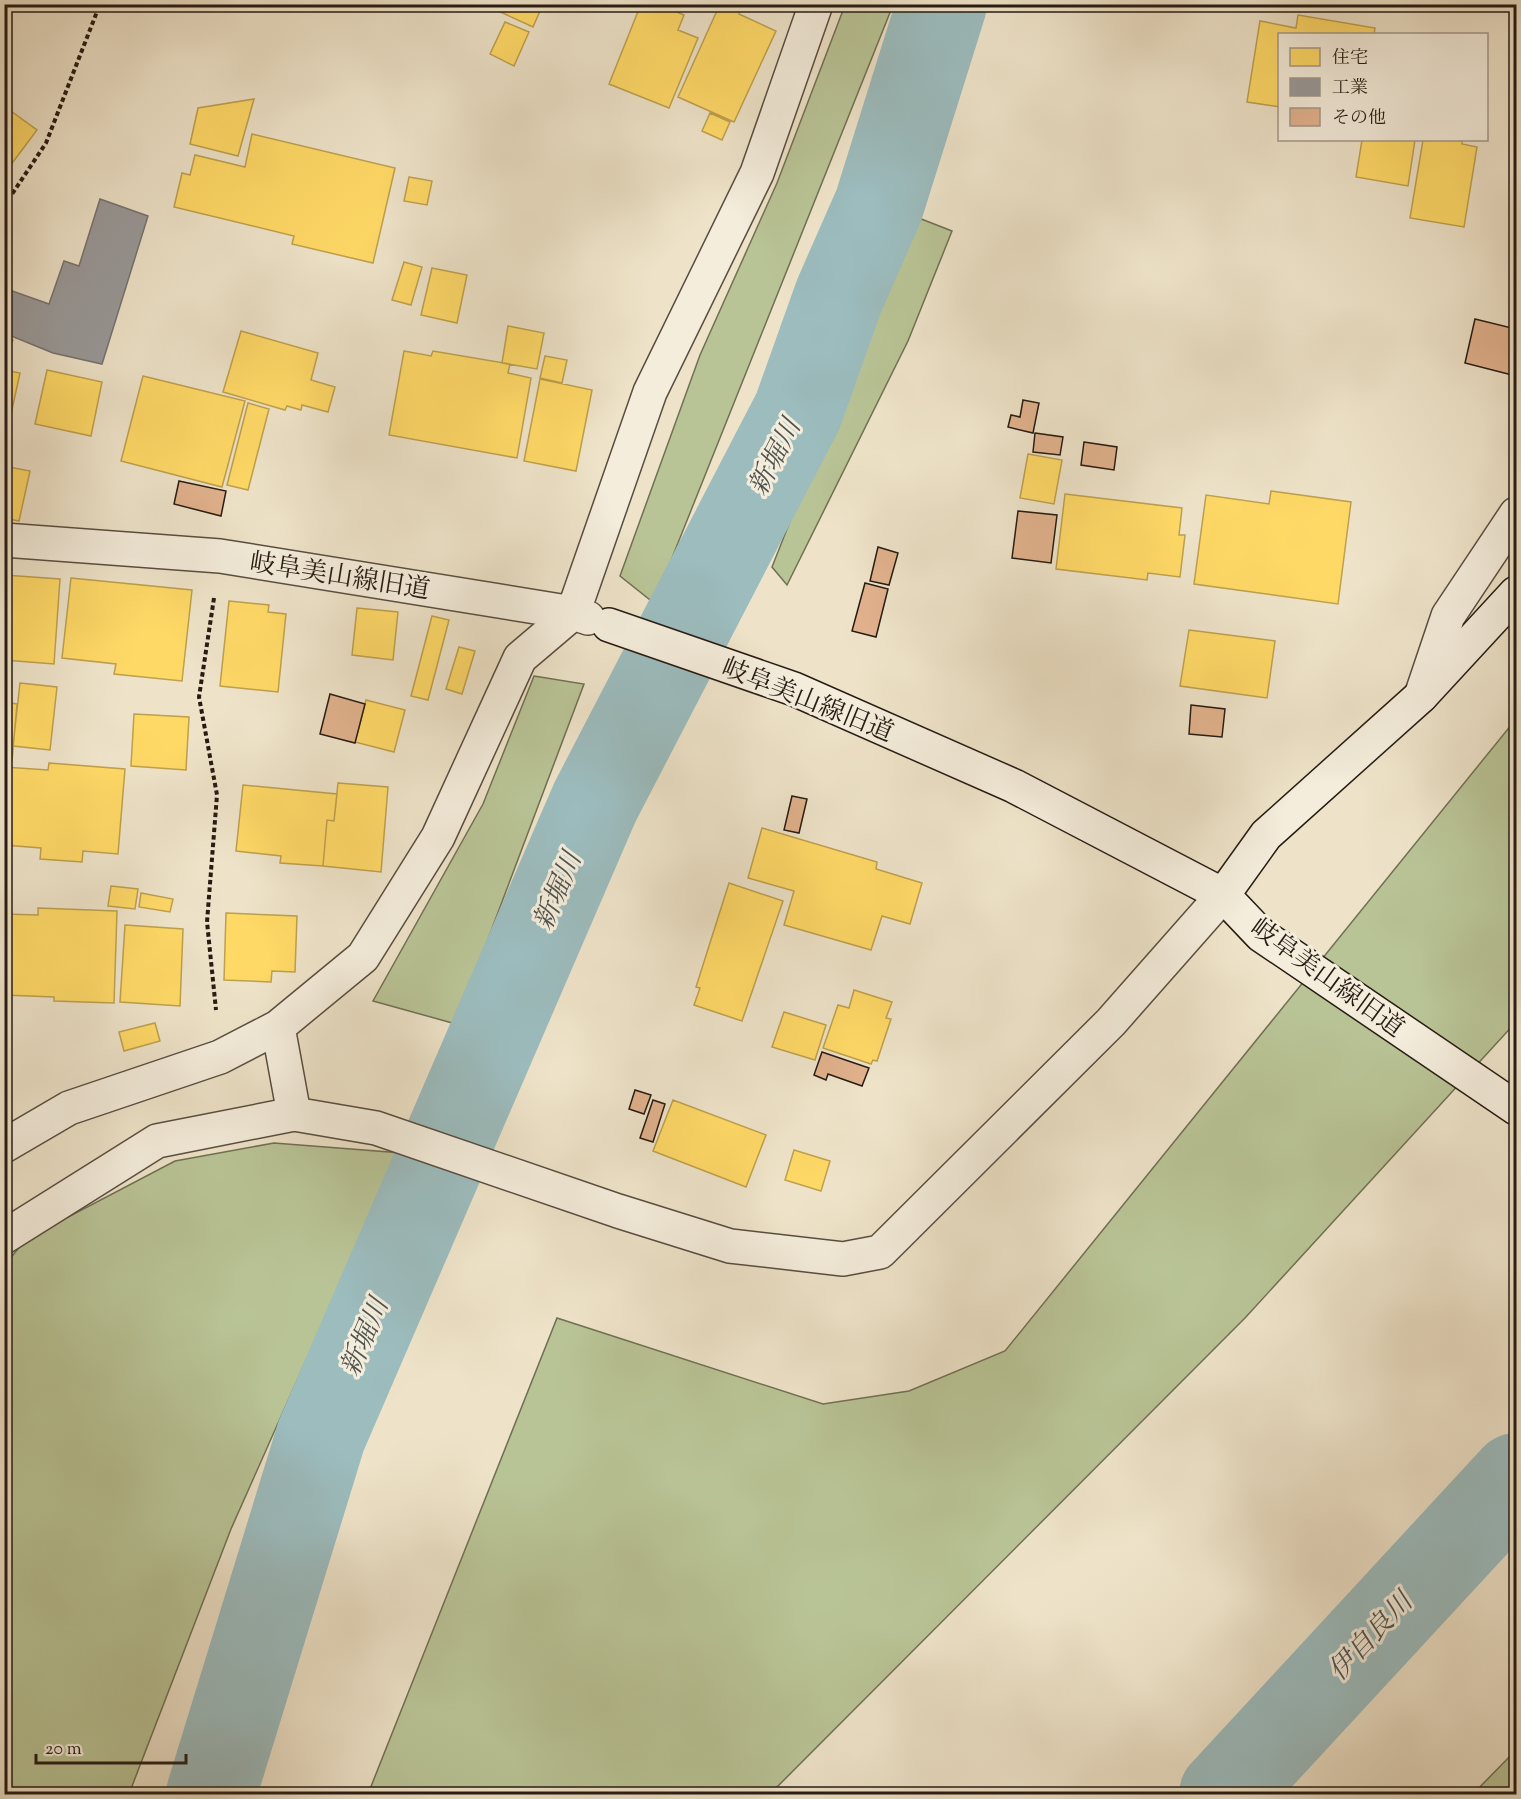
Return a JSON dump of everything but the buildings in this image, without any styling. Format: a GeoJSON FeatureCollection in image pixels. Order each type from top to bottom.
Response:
{"type":"FeatureCollection","features":[{"type":"Feature","properties":{"kind":"street"},"geometry":{"type":"LineString","coordinates":[[4,1146],[69,1108],[220,1057],[278,1027],[363,957],[438,837],[520,658],[573,613],[650,392],[757,173],[816,4]]}},
{"type":"Feature","properties":{"kind":"street"},"geometry":{"type":"LineString","coordinates":[[1421,696],[1448,616],[1516,514]]}},
{"type":"Feature","properties":{"kind":"street","name":"岐阜美山線旧道"},"geometry":{"type":"LineString","coordinates":[[4,540],[220,556],[573,613],[794,688],[1014,786],[1223,895],[1261,935],[1516,1108]]}},
{"type":"Feature","properties":{"kind":"street"},"geometry":{"type":"LineString","coordinates":[[4,1237],[156,1141],[294,1114],[376,1128],[618,1211],[729,1246],[843,1259],[880,1252],[1111,1022],[1223,895],[1266,835],[1421,696],[1516,593]]}},
{"type":"Feature","properties":{"kind":"street"},"geometry":{"type":"LineString","coordinates":[[278,1027],[294,1114]]}},
{"type":"Feature","properties":{"kind":"path"},"geometry":{"type":"LineString","coordinates":[[4,206],[46,143],[100,4]]}},
{"type":"Feature","properties":{"kind":"path"},"geometry":{"type":"LineString","coordinates":[[220,556],[199,697],[218,795],[207,922],[220,1057]]}},
{"type":"Feature","properties":{"kind":"green space"},"geometry":{"type":"Polygon","coordinates":[[[845,5],[893,5],[654,603],[620,576],[700,355],[777,183],[845,5]]]}},
{"type":"Feature","properties":{"kind":"green space"},"geometry":{"type":"Polygon","coordinates":[[[911,215],[952,231],[908,341],[787,585],[772,567],[911,215]]]}},
{"type":"Feature","properties":{"kind":"green space"},"geometry":{"type":"Polygon","coordinates":[[[534,676],[584,684],[456,1024],[373,1001],[483,804],[534,676]]]}},
{"type":"Feature","properties":{"kind":"green space"},"geometry":{"type":"Polygon","coordinates":[[[1516,719],[1516,1022],[1245,1318],[770,1794],[368,1794],[557,1318],[823,1404],[909,1391],[1005,1351],[1516,719]]]}},
{"type":"Feature","properties":{"kind":"green space"},"geometry":{"type":"Polygon","coordinates":[[[274,1143],[402,1153],[335,1361],[307,1358],[231,1529],[129,1794],[5,1794],[4,1266],[26,1239],[175,1161],[274,1143]]]}},
{"type":"Feature","properties":{"kind":"green space"},"geometry":{"type":"Polygon","coordinates":[[[1516,1750],[1516,1794],[1473,1794],[1516,1750]]]}},
{"type":"Feature","properties":{"kind":"waterway","name":"新堀川"},"geometry":{"type":"LineString","coordinates":[[211,1794],[321,1436],[595,802],[798,411],[839,296],[879,205],[942,4]]}},
{"type":"Feature","properties":{"kind":"waterway","name":"伊自良川"},"geometry":{"type":"LineString","coordinates":[[1224,1794],[1516,1478]]}}]}
